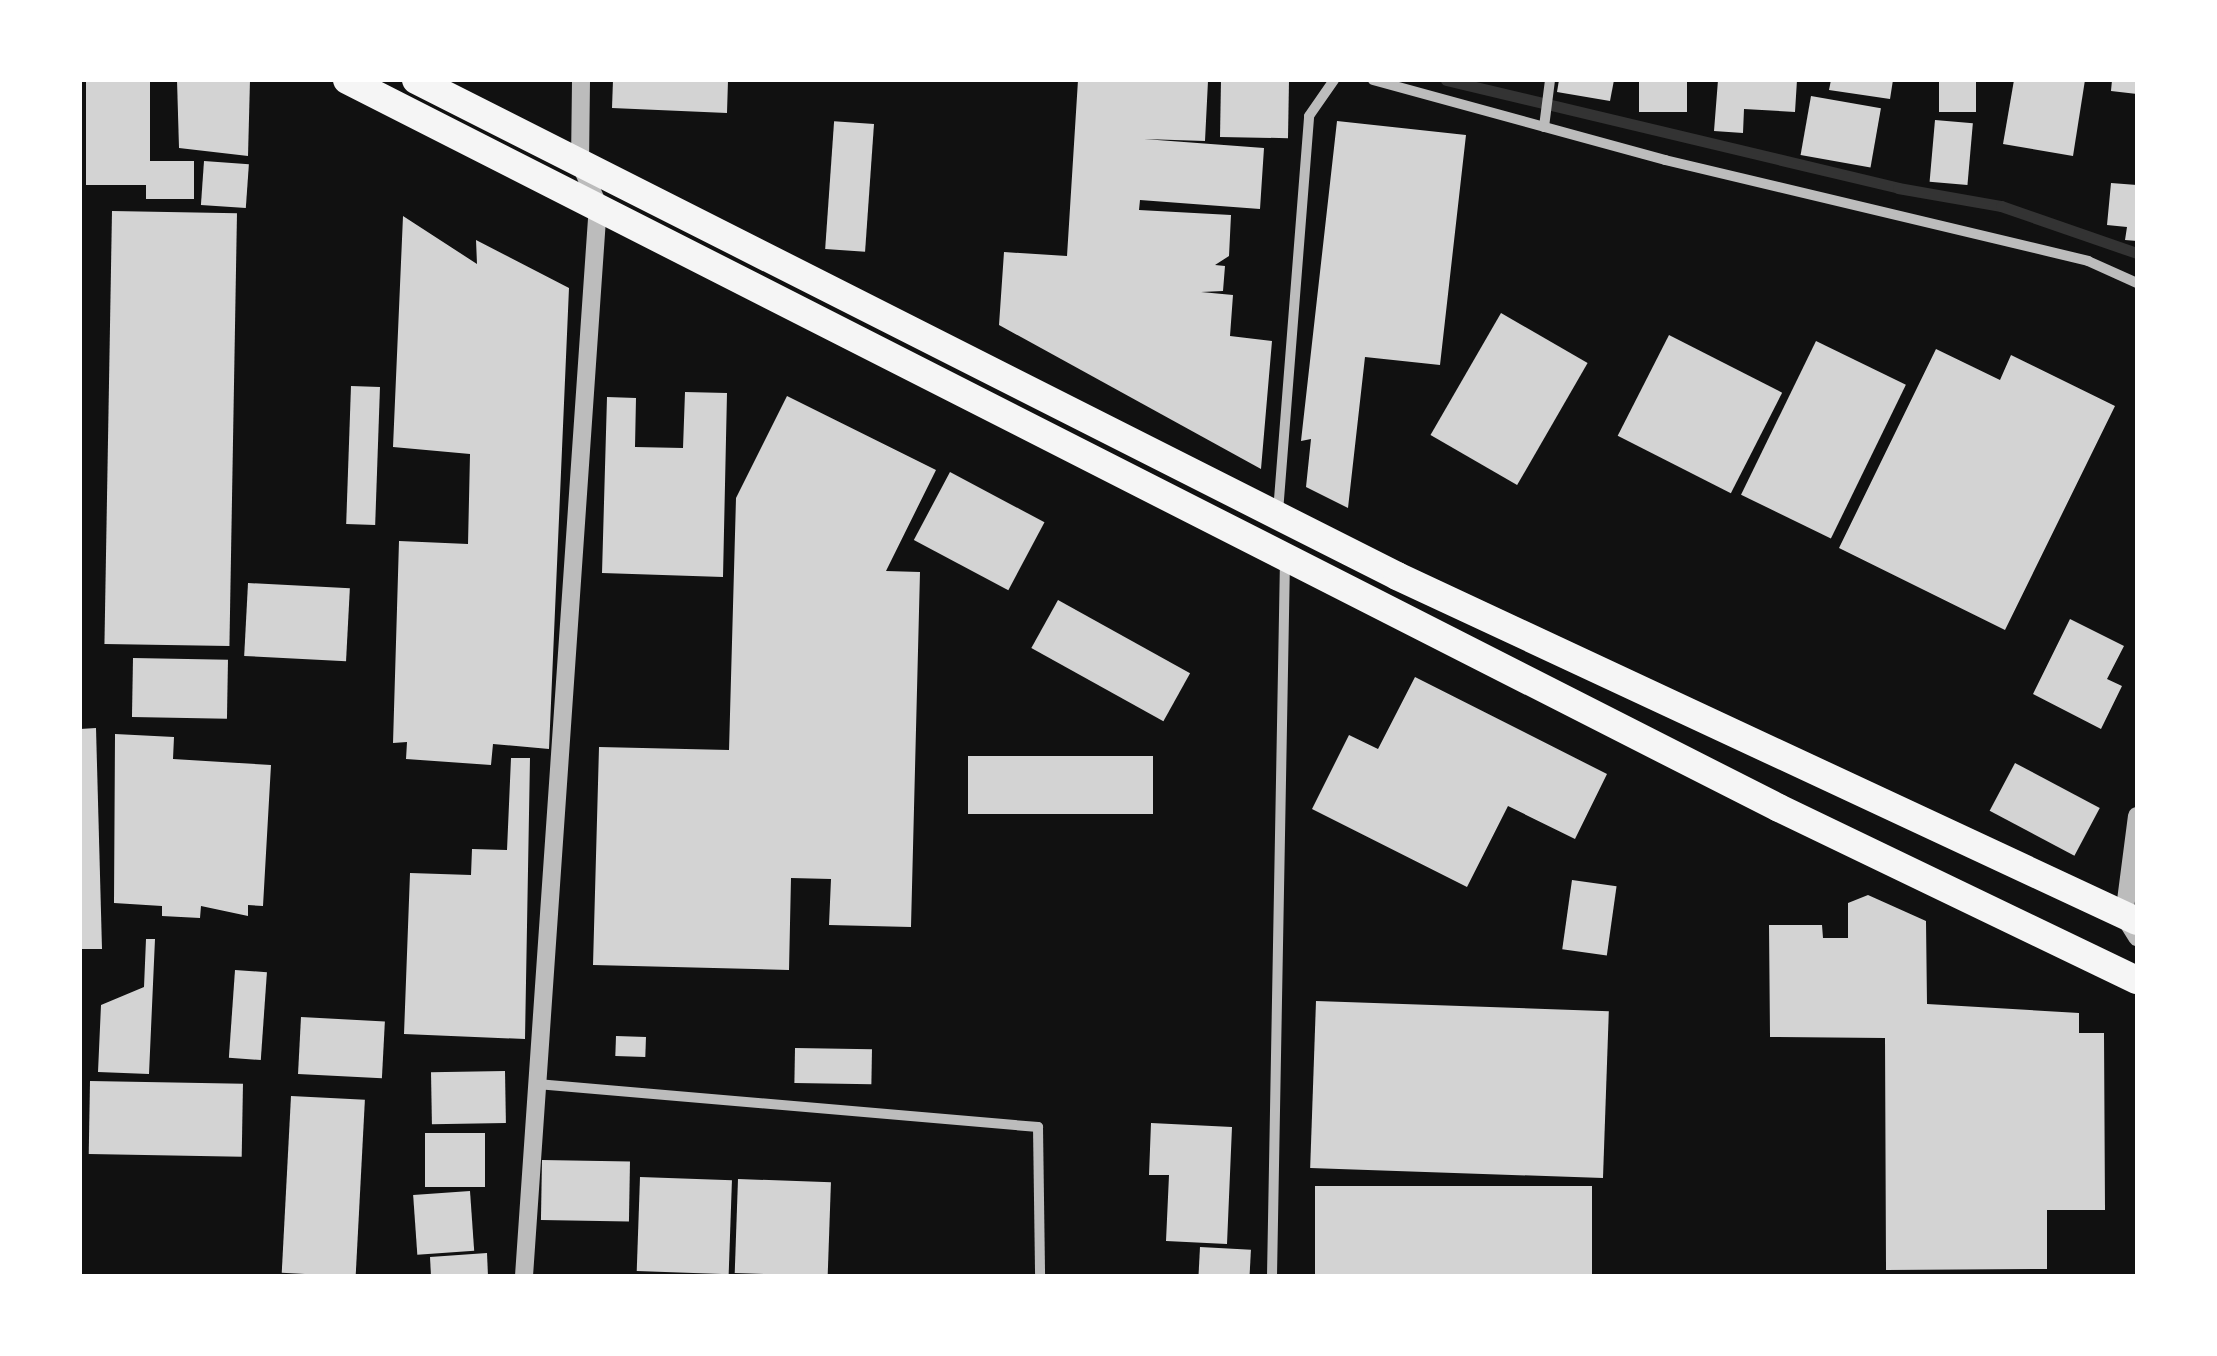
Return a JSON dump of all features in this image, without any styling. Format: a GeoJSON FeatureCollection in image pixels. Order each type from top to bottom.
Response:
{"type":"FeatureCollection","features":[{"type":"Feature","properties":{"kind":"highway"},"geometry":{"type":"LineString","coordinates":[[347,80],[1780,808],[2137,980]]}},
{"type":"Feature","properties":{"kind":"highway"},"geometry":{"type":"LineString","coordinates":[[416,80],[1397,576],[2133,925]]}},
{"type":"Feature","properties":{"kind":"street"},"geometry":{"type":"LineString","coordinates":[[524,1276],[598,206],[580,162],[580,80]]}},
{"type":"Feature","properties":{"kind":"street"},"geometry":{"type":"LineString","coordinates":[[1278,513],[1309,116],[1334,80]]}},
{"type":"Feature","properties":{"kind":"street"},"geometry":{"type":"LineString","coordinates":[[1374,80],[1544,127],[2088,261],[2137,283]]}},
{"type":"Feature","properties":{"kind":"street"},"geometry":{"type":"LineString","coordinates":[[1544,127],[1550,80]]}},
{"type":"Feature","properties":{"kind":"street"},"geometry":{"type":"LineString","coordinates":[[1272,1276],[1285,557]]}},
{"type":"Feature","properties":{"kind":"street"},"geometry":{"type":"LineString","coordinates":[[2133,925],[2137,816]]}},
{"type":"Feature","properties":{"kind":"street"},"geometry":{"type":"LineString","coordinates":[[537,1084],[1038,1127],[1040,1276]]}},
{"type":"Feature","properties":{"kind":"building"},"geometry":{"type":"Polygon","coordinates":[[[86,80],[150,80],[150,185],[86,185],[86,80]]]}},
{"type":"Feature","properties":{"kind":"building"},"geometry":{"type":"Polygon","coordinates":[[[177,80],[250,80],[248,156],[179,148],[177,80]]]}},
{"type":"Feature","properties":{"kind":"building"},"geometry":{"type":"Polygon","coordinates":[[[613,80],[728,80],[727,113],[612,108],[613,80]]]}},
{"type":"Feature","properties":{"kind":"building"},"geometry":{"type":"Polygon","coordinates":[[[1078,80],[1208,81],[1205,141],[1144,139],[1264,148],[1260,209],[1140,200],[1139,210],[1231,215],[1229,256],[1215,265],[1225,266],[1223,291],[1201,292],[1233,295],[1230,336],[1272,341],[1261,469],[999,325],[1004,252],[1067,256],[1078,80]]]}},
{"type":"Feature","properties":{"kind":"building"},"geometry":{"type":"Polygon","coordinates":[[[1221,80],[1289,81],[1288,138],[1220,137],[1221,80]]]}},
{"type":"Feature","properties":{"kind":"building"},"geometry":{"type":"Polygon","coordinates":[[[1559,80],[1614,80],[1610,101],[1557,92],[1559,80]]]}},
{"type":"Feature","properties":{"kind":"building"},"geometry":{"type":"Polygon","coordinates":[[[1639,80],[1687,80],[1687,112],[1639,112],[1639,80]]]}},
{"type":"Feature","properties":{"kind":"building"},"geometry":{"type":"Polygon","coordinates":[[[1718,80],[1797,80],[1795,112],[1744,109],[1743,133],[1714,131],[1718,80]]]}},
{"type":"Feature","properties":{"kind":"building"},"geometry":{"type":"Polygon","coordinates":[[[1831,80],[1893,80],[1890,99],[1829,90],[1831,80]]]}},
{"type":"Feature","properties":{"kind":"building"},"geometry":{"type":"Polygon","coordinates":[[[1939,80],[1976,80],[1976,112],[1939,112],[1939,80]]]}},
{"type":"Feature","properties":{"kind":"building"},"geometry":{"type":"Polygon","coordinates":[[[2014,80],[2085,80],[2073,156],[2003,144],[2014,80]]]}},
{"type":"Feature","properties":{"kind":"building"},"geometry":{"type":"Polygon","coordinates":[[[2112,80],[2137,80],[2137,94],[2111,91],[2112,80]]]}},
{"type":"Feature","properties":{"kind":"building"},"geometry":{"type":"Polygon","coordinates":[[[1811,96],[1881,108],[1871,167],[1801,155],[1811,96]]]}},
{"type":"Feature","properties":{"kind":"building"},"geometry":{"type":"Polygon","coordinates":[[[1935,120],[1973,123],[1967,185],[1930,182],[1935,120]]]}},
{"type":"Feature","properties":{"kind":"building"},"geometry":{"type":"Polygon","coordinates":[[[834,121],[874,124],[865,252],[825,249],[834,121]]]}},
{"type":"Feature","properties":{"kind":"building"},"geometry":{"type":"Polygon","coordinates":[[[1337,121],[1466,135],[1440,365],[1365,357],[1348,508],[1306,487],[1311,439],[1301,441],[1337,121]]]}},
{"type":"Feature","properties":{"kind":"building"},"geometry":{"type":"Polygon","coordinates":[[[146,161],[194,161],[194,199],[146,199],[146,161]]]}},
{"type":"Feature","properties":{"kind":"building"},"geometry":{"type":"Polygon","coordinates":[[[204,161],[249,164],[246,208],[201,205],[204,161]]]}},
{"type":"Feature","properties":{"kind":"building"},"geometry":{"type":"Polygon","coordinates":[[[2111,183],[2137,185],[2137,241],[2125,240],[2127,227],[2107,225],[2111,183]]]}},
{"type":"Feature","properties":{"kind":"building"},"geometry":{"type":"Polygon","coordinates":[[[112,211],[237,213],[229,646],[104,644],[112,211]]]}},
{"type":"Feature","properties":{"kind":"building"},"geometry":{"type":"Polygon","coordinates":[[[403,216],[477,264],[476,240],[569,288],[549,749],[493,744],[491,765],[406,759],[407,742],[393,743],[399,541],[468,544],[470,454],[393,447],[403,216]]]}},
{"type":"Feature","properties":{"kind":"building"},"geometry":{"type":"Polygon","coordinates":[[[1501,313],[1588,363],[1517,485],[1430,435],[1501,313]]]}},
{"type":"Feature","properties":{"kind":"building"},"geometry":{"type":"Polygon","coordinates":[[[1669,335],[1782,393],[1731,493],[1618,436],[1669,335]]]}},
{"type":"Feature","properties":{"kind":"building"},"geometry":{"type":"Polygon","coordinates":[[[1816,341],[1906,385],[1831,539],[1741,495],[1816,341]]]}},
{"type":"Feature","properties":{"kind":"building"},"geometry":{"type":"Polygon","coordinates":[[[1936,349],[2000,380],[2011,355],[2115,406],[2005,630],[1839,548],[1936,349]]]}},
{"type":"Feature","properties":{"kind":"building"},"geometry":{"type":"Polygon","coordinates":[[[351,386],[380,387],[375,525],[346,524],[351,386]]]}},
{"type":"Feature","properties":{"kind":"building"},"geometry":{"type":"Polygon","coordinates":[[[685,392],[727,393],[723,577],[602,573],[607,397],[636,398],[635,447],[683,448],[685,392]]]}},
{"type":"Feature","properties":{"kind":"building"},"geometry":{"type":"Polygon","coordinates":[[[787,396],[936,470],[886,571],[920,572],[911,927],[829,925],[831,879],[791,878],[789,970],[593,965],[599,747],[729,750],[736,498],[787,396]]]}},
{"type":"Feature","properties":{"kind":"building"},"geometry":{"type":"Polygon","coordinates":[[[950,472],[1044,522],[1008,590],[914,540],[950,472]]]}},
{"type":"Feature","properties":{"kind":"building"},"geometry":{"type":"Polygon","coordinates":[[[248,583],[350,588],[346,661],[244,656],[248,583]]]}},
{"type":"Feature","properties":{"kind":"building"},"geometry":{"type":"Polygon","coordinates":[[[1058,600],[1190,673],[1163,721],[1031,648],[1058,600]]]}},
{"type":"Feature","properties":{"kind":"building"},"geometry":{"type":"Polygon","coordinates":[[[2070,619],[2124,646],[2107,679],[2122,686],[2101,729],[2033,694],[2070,619]]]}},
{"type":"Feature","properties":{"kind":"building"},"geometry":{"type":"Polygon","coordinates":[[[133,658],[228,660],[227,719],[132,717],[133,658]]]}},
{"type":"Feature","properties":{"kind":"building"},"geometry":{"type":"Polygon","coordinates":[[[1415,677],[1607,774],[1575,839],[1508,806],[1467,887],[1312,809],[1349,735],[1378,749],[1415,677]]]}},
{"type":"Feature","properties":{"kind":"building"},"geometry":{"type":"Polygon","coordinates":[[[96,728],[102,949],[80,949],[80,729],[96,728]]]}},
{"type":"Feature","properties":{"kind":"building"},"geometry":{"type":"Polygon","coordinates":[[[115,734],[174,737],[173,759],[271,765],[263,906],[248,905],[248,916],[201,906],[200,918],[162,916],[162,906],[114,903],[115,734]]]}},
{"type":"Feature","properties":{"kind":"building"},"geometry":{"type":"Polygon","coordinates":[[[968,756],[1153,756],[1153,814],[968,814],[968,756]]]}},
{"type":"Feature","properties":{"kind":"building"},"geometry":{"type":"Polygon","coordinates":[[[511,758],[530,758],[525,1039],[404,1034],[410,873],[471,875],[472,849],[507,850],[511,758]]]}},
{"type":"Feature","properties":{"kind":"building"},"geometry":{"type":"Polygon","coordinates":[[[2015,763],[2100,808],[2074,856],[1990,811],[2015,763]]]}},
{"type":"Feature","properties":{"kind":"building"},"geometry":{"type":"Polygon","coordinates":[[[1572,880],[1617,886],[1607,956],[1562,949],[1572,880]]]}},
{"type":"Feature","properties":{"kind":"building"},"geometry":{"type":"Polygon","coordinates":[[[1868,895],[1926,921],[1927,1004],[2079,1013],[2079,1033],[2104,1033],[2105,1210],[2047,1210],[2047,1269],[1886,1270],[1885,1038],[1770,1037],[1769,925],[1822,925],[1823,938],[1848,938],[1848,903],[1868,895]]]}},
{"type":"Feature","properties":{"kind":"building"},"geometry":{"type":"Polygon","coordinates":[[[146,939],[155,939],[149,1074],[98,1072],[101,1005],[144,987],[146,939]]]}},
{"type":"Feature","properties":{"kind":"building"},"geometry":{"type":"Polygon","coordinates":[[[235,970],[267,972],[261,1060],[229,1058],[235,970]]]}},
{"type":"Feature","properties":{"kind":"building"},"geometry":{"type":"Polygon","coordinates":[[[1316,1001],[1609,1011],[1603,1178],[1310,1168],[1316,1001]]]}},
{"type":"Feature","properties":{"kind":"building"},"geometry":{"type":"Polygon","coordinates":[[[301,1017],[385,1021],[382,1078],[298,1074],[301,1017]]]}},
{"type":"Feature","properties":{"kind":"building"},"geometry":{"type":"Polygon","coordinates":[[[616,1036],[646,1037],[645,1057],[615,1056],[616,1036]]]}},
{"type":"Feature","properties":{"kind":"building"},"geometry":{"type":"Polygon","coordinates":[[[795,1048],[872,1049],[871,1084],[794,1083],[795,1048]]]}},
{"type":"Feature","properties":{"kind":"building"},"geometry":{"type":"Polygon","coordinates":[[[505,1071],[506,1123],[432,1124],[431,1072],[505,1071]]]}},
{"type":"Feature","properties":{"kind":"building"},"geometry":{"type":"Polygon","coordinates":[[[90,1081],[243,1084],[242,1157],[89,1154],[90,1081]]]}},
{"type":"Feature","properties":{"kind":"building"},"geometry":{"type":"Polygon","coordinates":[[[291,1096],[365,1100],[356,1276],[282,1273],[291,1096]]]}},
{"type":"Feature","properties":{"kind":"building"},"geometry":{"type":"Polygon","coordinates":[[[1151,1123],[1232,1127],[1227,1244],[1166,1241],[1169,1175],[1149,1175],[1151,1123]]]}},
{"type":"Feature","properties":{"kind":"building"},"geometry":{"type":"Polygon","coordinates":[[[425,1133],[485,1133],[485,1187],[425,1187],[425,1133]]]}},
{"type":"Feature","properties":{"kind":"building"},"geometry":{"type":"Polygon","coordinates":[[[542,1160],[630,1162],[629,1222],[541,1220],[542,1160]]]}},
{"type":"Feature","properties":{"kind":"building"},"geometry":{"type":"Polygon","coordinates":[[[640,1177],[732,1180],[729,1274],[637,1271],[640,1177]]]}},
{"type":"Feature","properties":{"kind":"building"},"geometry":{"type":"Polygon","coordinates":[[[738,1179],[831,1182],[828,1276],[735,1273],[738,1179]]]}},
{"type":"Feature","properties":{"kind":"building"},"geometry":{"type":"Polygon","coordinates":[[[1315,1186],[1592,1186],[1592,1276],[1315,1276],[1315,1186]]]}},
{"type":"Feature","properties":{"kind":"building"},"geometry":{"type":"Polygon","coordinates":[[[470,1191],[474,1251],[417,1255],[413,1195],[470,1191]]]}},
{"type":"Feature","properties":{"kind":"building"},"geometry":{"type":"Polygon","coordinates":[[[1200,1247],[1251,1250],[1250,1276],[1198,1276],[1200,1247]]]}},
{"type":"Feature","properties":{"kind":"building"},"geometry":{"type":"Polygon","coordinates":[[[487,1253],[488,1276],[431,1276],[430,1257],[487,1253]]]}},
{"type":"Feature","properties":{"kind":"waterway"},"geometry":{"type":"LineString","coordinates":[[1446,80],[1898,188],[2001,206],[2137,253]]}}]}
